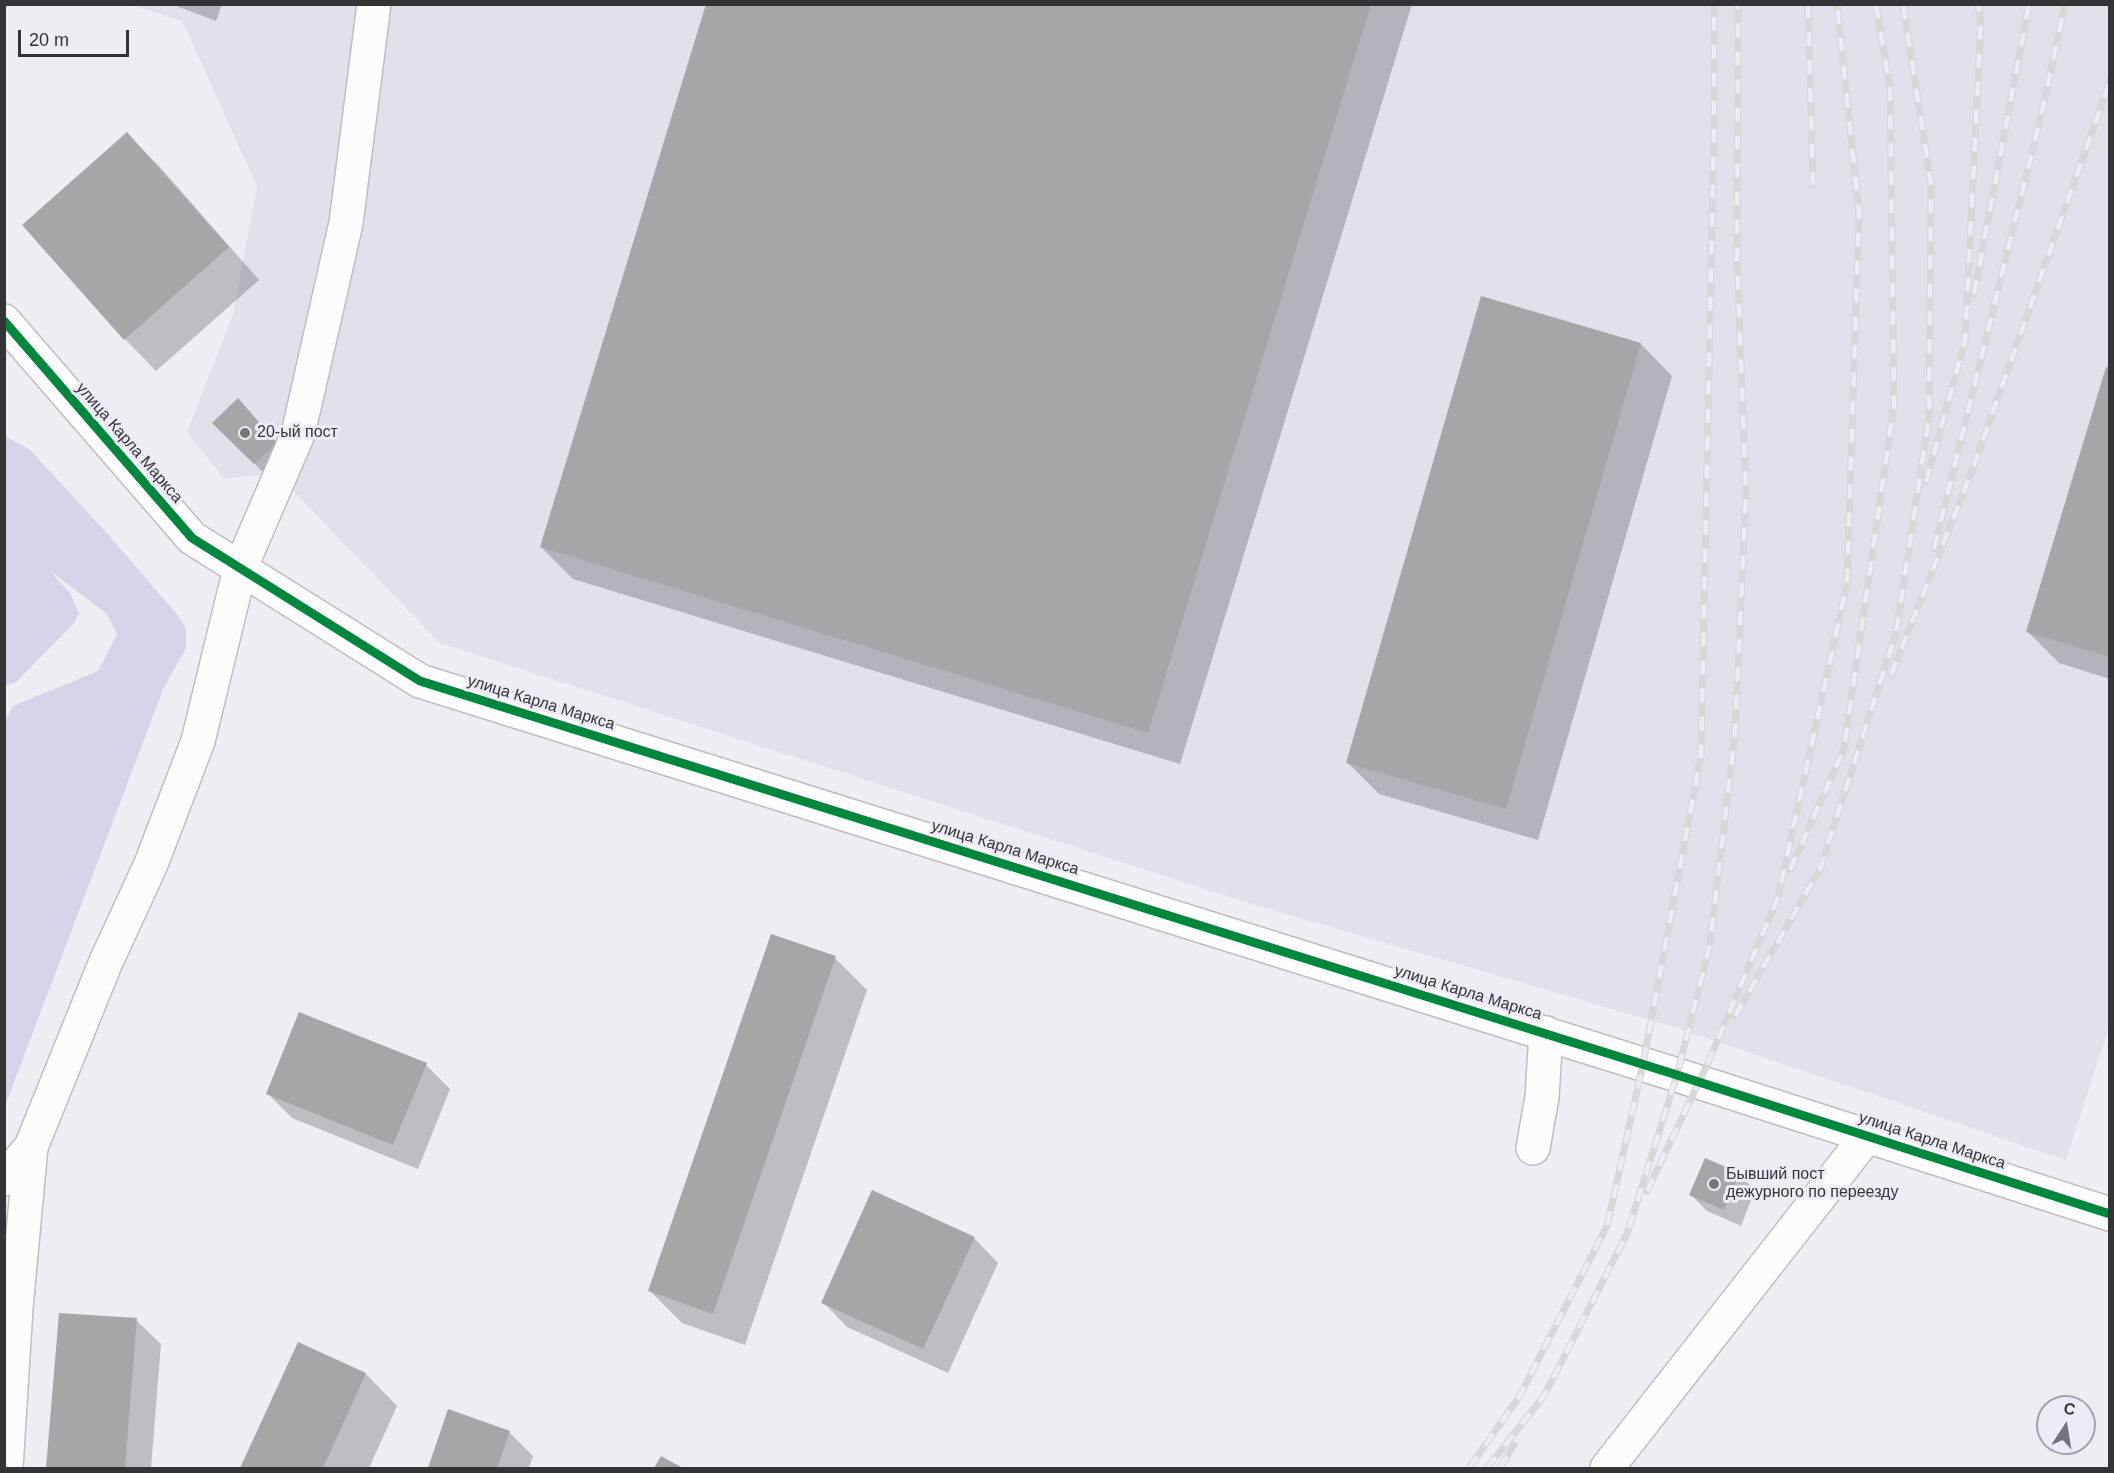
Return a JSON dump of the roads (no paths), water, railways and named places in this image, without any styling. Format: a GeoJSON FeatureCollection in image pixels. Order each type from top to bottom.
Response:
{"type":"FeatureCollection","features":[{"type":"Feature","properties":{"kind":"street"},"geometry":{"type":"LineString","coordinates":[[6,1468],[16,1308],[32,1147],[105,964],[151,864],[198,741],[240,569],[298,434],[346,223],[374,4]]}},
{"type":"Feature","properties":{"kind":"street","name":"улица Карла Маркса"},"geometry":{"type":"LineString","coordinates":[[4,321],[192,538],[420,681],[1546,1033],[2109,1214]]}},
{"type":"Feature","properties":{"kind":"street"},"geometry":{"type":"LineString","coordinates":[[1533,1148],[1542,1097],[1546,1033]]}},
{"type":"Feature","properties":{"kind":"street"},"geometry":{"type":"LineString","coordinates":[[1607,1468],[1867,1136]]}},
{"type":"Feature","properties":{"kind":"street"},"geometry":{"type":"LineString","coordinates":[[4,1179],[32,1147]]}},
{"type":"Feature","properties":{"kind":"railway"},"geometry":{"type":"LineString","coordinates":[[1469,1468],[1519,1397],[1607,1226],[1643,1064],[1701,755],[1714,128],[1714,4]]}},
{"type":"Feature","properties":{"kind":"railway"},"geometry":{"type":"LineString","coordinates":[[1487,1468],[1544,1396],[1627,1234],[1677,1075],[1710,944],[1735,734],[1746,492],[1737,259],[1738,4]]}},
{"type":"Feature","properties":{"kind":"railway"},"geometry":{"type":"LineString","coordinates":[[1808,4],[1813,185]]}},
{"type":"Feature","properties":{"kind":"railway"},"geometry":{"type":"LineString","coordinates":[[1647,1191],[1708,1063],[1778,897],[1847,584],[1859,213],[1837,4]]}},
{"type":"Feature","properties":{"kind":"railway"},"geometry":{"type":"LineString","coordinates":[[1790,870],[1844,749],[1894,405],[1890,89],[1876,4]]}},
{"type":"Feature","properties":{"kind":"railway"},"geometry":{"type":"LineString","coordinates":[[1735,1016],[1820,869],[1896,633],[1929,417],[1931,184],[1903,4]]}},
{"type":"Feature","properties":{"kind":"railway"},"geometry":{"type":"LineString","coordinates":[[1926,482],[1965,341],[1981,21],[1978,4]]}},
{"type":"Feature","properties":{"kind":"railway"},"geometry":{"type":"LineString","coordinates":[[1974,294],[2029,4]]}},
{"type":"Feature","properties":{"kind":"railway"},"geometry":{"type":"LineString","coordinates":[[1934,549],[2041,116],[2065,4]]}},
{"type":"Feature","properties":{"kind":"railway"},"geometry":{"type":"LineString","coordinates":[[1891,675],[1972,471],[2110,81]]}},
{"type":"Feature","properties":{"kind":"railway"},"geometry":{"type":"LineString","coordinates":[[1500,1468],[1514,1445]]}},
{"type":"Feature","properties":{"kind":"place","name":"20-ый пост"},"geometry":{"type":"Point","coordinates":[245,433]}},
{"type":"Feature","properties":{"kind":"place","name":"Бывший пост дежурного по переезду"},"geometry":{"type":"Point","coordinates":[1714,1184]}}]}
